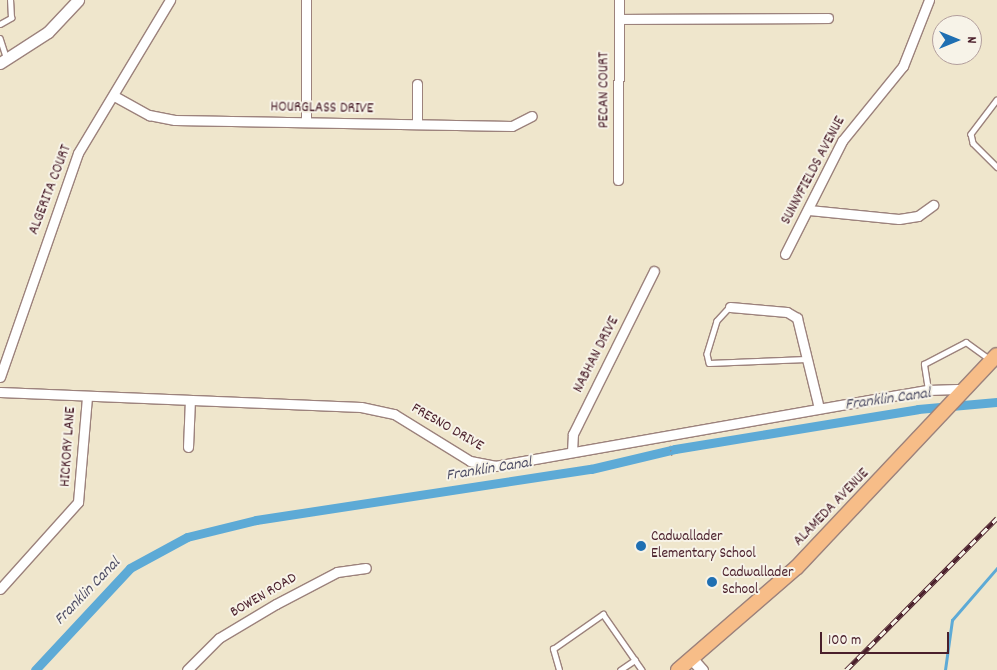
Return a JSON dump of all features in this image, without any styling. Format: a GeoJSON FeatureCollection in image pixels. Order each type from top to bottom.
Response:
{"type":"FeatureCollection","features":[{"type":"Feature","properties":{"kind":"main road","name":"ALAMEDA AVENUE"},"geometry":{"type":"LineString","coordinates":[[678,670],[797,567],[994,358]]}},
{"type":"Feature","properties":{"kind":"street"},"geometry":{"type":"LineString","coordinates":[[4,62],[48,32],[78,0]]}},
{"type":"Feature","properties":{"kind":"street","name":"ALGERITA COURT"},"geometry":{"type":"LineString","coordinates":[[0,377],[71,169],[116,97],[170,0]]}},
{"type":"Feature","properties":{"kind":"street"},"geometry":{"type":"LineString","coordinates":[[306,0],[306,122]]}},
{"type":"Feature","properties":{"kind":"street","name":"PECAN COURT"},"geometry":{"type":"LineString","coordinates":[[618,180],[619,0]]}},
{"type":"Feature","properties":{"kind":"street","name":"SUNNYFIELDS AVENUE"},"geometry":{"type":"LineString","coordinates":[[785,254],[846,135],[904,66],[929,0]]}},
{"type":"Feature","properties":{"kind":"street"},"geometry":{"type":"LineString","coordinates":[[619,19],[828,18]]}},
{"type":"Feature","properties":{"kind":"street"},"geometry":{"type":"LineString","coordinates":[[418,84],[418,124]]}},
{"type":"Feature","properties":{"kind":"street","name":"HOURGLASS DRIVE"},"geometry":{"type":"LineString","coordinates":[[116,97],[161,118],[512,126],[532,116]]}},
{"type":"Feature","properties":{"kind":"street"},"geometry":{"type":"LineString","coordinates":[[808,210],[899,219],[918,216],[933,205]]}},
{"type":"Feature","properties":{"kind":"street","name":"NABHAN DRIVE"},"geometry":{"type":"LineString","coordinates":[[572,452],[573,434],[654,271]]}},
{"type":"Feature","properties":{"kind":"street"},"geometry":{"type":"LineString","coordinates":[[730,307],[795,316],[803,328],[819,408]]}},
{"type":"Feature","properties":{"kind":"street","name":"FRESNO DRIVE"},"geometry":{"type":"LineString","coordinates":[[0,392],[380,410],[409,421],[470,461],[488,466],[928,390],[962,392]]}},
{"type":"Feature","properties":{"kind":"street","name":"HICKORY LANE"},"geometry":{"type":"LineString","coordinates":[[0,589],[78,502],[87,396]]}},
{"type":"Feature","properties":{"kind":"street"},"geometry":{"type":"LineString","coordinates":[[188,447],[190,400]]}},
{"type":"Feature","properties":{"kind":"street","name":"BOWEN ROAD"},"geometry":{"type":"LineString","coordinates":[[187,670],[219,638],[276,604],[337,572],[366,568]]}},
{"type":"Feature","properties":{"kind":"street"},"geometry":{"type":"LineString","coordinates":[[692,659],[702,670]]}},
{"type":"Feature","properties":{"kind":"lane"},"geometry":{"type":"LineString","coordinates":[[0,24],[11,18],[10,0]]}},
{"type":"Feature","properties":{"kind":"lane"},"geometry":{"type":"LineString","coordinates":[[0,38],[4,62]]}},
{"type":"Feature","properties":{"kind":"lane"},"geometry":{"type":"LineString","coordinates":[[997,100],[971,134],[997,167]]}},
{"type":"Feature","properties":{"kind":"lane"},"geometry":{"type":"LineString","coordinates":[[730,307],[717,321],[707,354],[709,363],[809,359]]}},
{"type":"Feature","properties":{"kind":"lane"},"geometry":{"type":"LineString","coordinates":[[928,390],[924,364],[966,342],[994,358]]}},
{"type":"Feature","properties":{"kind":"lane"},"geometry":{"type":"LineString","coordinates":[[559,670],[553,649],[603,614],[642,670]]}},
{"type":"Feature","properties":{"kind":"lane"},"geometry":{"type":"LineString","coordinates":[[620,670],[635,660]]}},
{"type":"Feature","properties":{"kind":"path"},"geometry":{"type":"LineString","coordinates":[[670,442],[672,456]]}},
{"type":"Feature","properties":{"kind":"waterway","name":"Franklin Canal"},"geometry":{"type":"LineString","coordinates":[[35,670],[130,568],[187,537],[256,520],[591,469],[675,449],[918,409],[997,402]]}},
{"type":"Feature","properties":{"kind":"waterway"},"geometry":{"type":"LineString","coordinates":[[945,670],[952,620],[997,568]]}},
{"type":"Feature","properties":{"kind":"railway"},"geometry":{"type":"LineString","coordinates":[[846,670],[997,518]]}},
{"type":"Feature","properties":{"kind":"place","name":"Cadwallader Elementary School"},"geometry":{"type":"Point","coordinates":[641,546]}},
{"type":"Feature","properties":{"kind":"place","name":"Cadwallader School"},"geometry":{"type":"Point","coordinates":[712,582]}}]}
